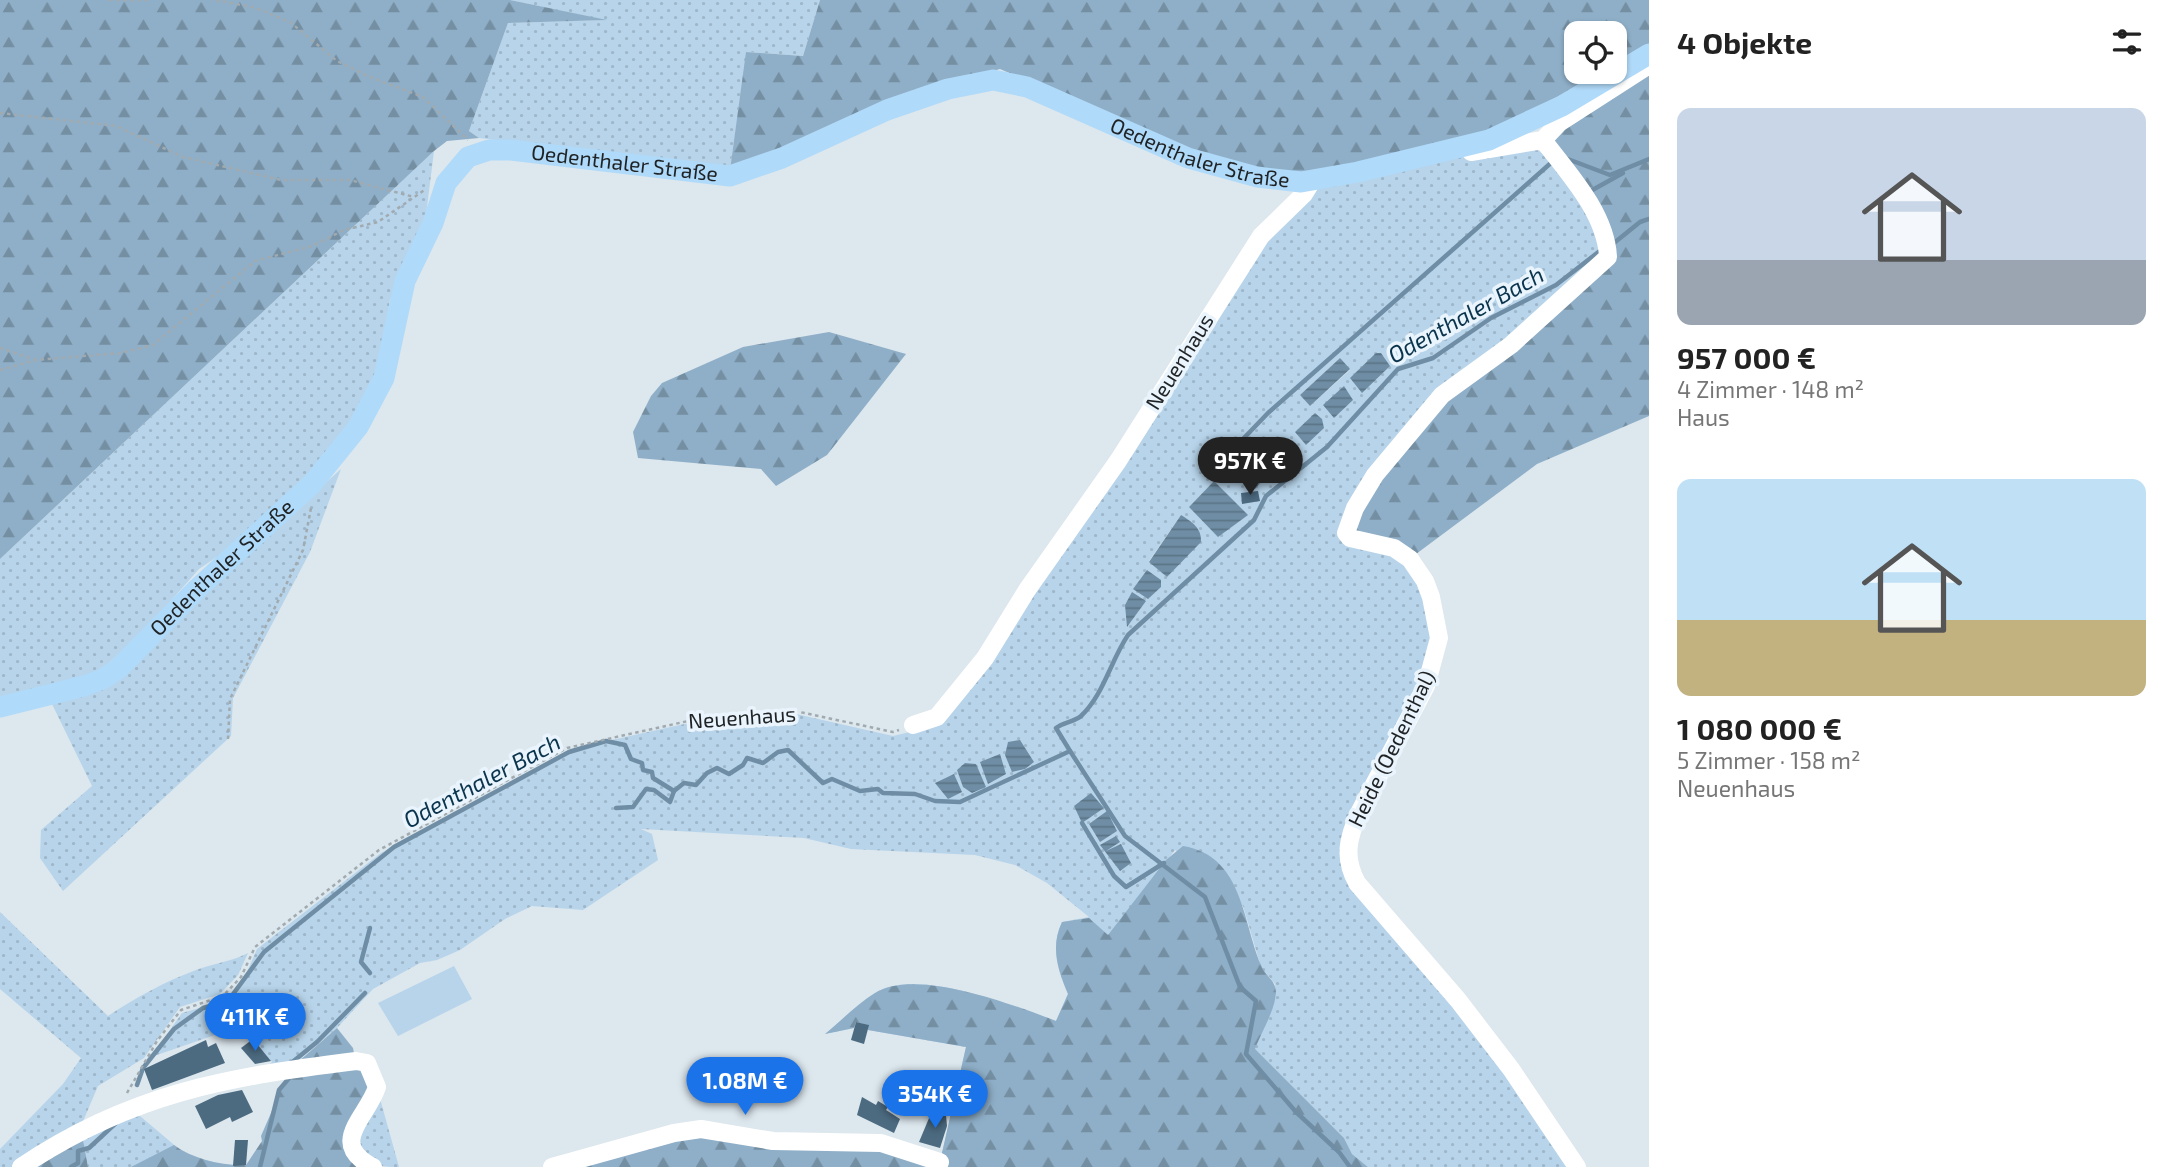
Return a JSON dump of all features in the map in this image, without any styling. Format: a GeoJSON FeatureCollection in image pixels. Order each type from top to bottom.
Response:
{"type":"FeatureCollection","features":[{"type":"Feature","properties":{"kind":"main road","name":"Oedenthaler Straße"},"geometry":{"type":"LineString","coordinates":[[0,707],[103,680],[124,663],[191,594],[312,484],[349,439],[370,408],[384,378],[405,281],[433,223],[446,183],[458,165],[472,155],[489,150],[511,150],[730,176],[782,158],[887,110],[958,87],[1000,79],[1027,87],[1201,163],[1257,177],[1312,181],[1489,140],[1529,123],[1598,86],[1649,54]]}},
{"type":"Feature","properties":{"kind":"street"},"geometry":{"type":"LineString","coordinates":[[1459,147],[1472,152],[1543,140],[1559,124],[1649,65]]}},
{"type":"Feature","properties":{"kind":"street","name":"Heide (Oedenthal)"},"geometry":{"type":"LineString","coordinates":[[1543,140],[1590,206],[1603,234],[1608,257],[1511,345],[1442,395],[1381,467],[1349,520],[1346,533],[1350,537],[1394,548],[1410,559],[1428,589],[1437,616],[1439,638],[1433,671],[1359,813],[1349,837],[1347,855],[1349,867],[1357,883],[1458,1000],[1511,1069],[1577,1167]]}},
{"type":"Feature","properties":{"kind":"street","name":"Neuenhaus"},"geometry":{"type":"LineString","coordinates":[[913,725],[937,717],[972,674],[1027,590],[1118,461],[1261,236],[1304,194],[1312,181]]}},
{"type":"Feature","properties":{"kind":"street"},"geometry":{"type":"LineString","coordinates":[[21,1167],[97,1121],[141,1104],[224,1080],[355,1061],[367,1063],[377,1087],[365,1113],[352,1128],[351,1143],[356,1155],[373,1167]]}},
{"type":"Feature","properties":{"kind":"street"},"geometry":{"type":"LineString","coordinates":[[552,1167],[674,1133],[701,1129],[773,1141],[881,1143],[940,1163]]}},
{"type":"Feature","properties":{"kind":"path"},"geometry":{"type":"LineString","coordinates":[[109,0],[150,0]]}},
{"type":"Feature","properties":{"kind":"path"},"geometry":{"type":"LineString","coordinates":[[216,0],[256,8],[290,22],[323,51],[345,65],[423,97],[463,132],[472,155]]}},
{"type":"Feature","properties":{"kind":"path"},"geometry":{"type":"LineString","coordinates":[[0,113],[116,126],[183,157],[208,163],[281,180],[350,180],[414,197]]}},
{"type":"Feature","properties":{"kind":"path"},"geometry":{"type":"LineString","coordinates":[[0,370],[36,360],[120,353],[153,345],[256,261],[312,246],[344,230],[379,222],[429,187]]}},
{"type":"Feature","properties":{"kind":"path"},"geometry":{"type":"LineString","coordinates":[[0,348],[36,360]]}},
{"type":"Feature","properties":{"kind":"path"},"geometry":{"type":"LineString","coordinates":[[228,739],[230,699],[303,550],[309,529],[312,484]]}},
{"type":"Feature","properties":{"kind":"path","name":"Neuenhaus"},"geometry":{"type":"LineString","coordinates":[[141,1104],[126,1092],[157,1041],[181,1010],[223,996],[241,977],[254,947],[384,847],[567,748],[688,721],[795,711],[893,732],[913,725]]}},
{"type":"Feature","properties":{"kind":"shaded area"},"geometry":{"type":"Polygon","coordinates":[[[510,0],[820,0],[803,56],[747,52],[730,170],[479,138],[469,131],[508,23],[604,20],[510,0]]]}},
{"type":"Feature","properties":{"kind":"shaded area"},"geometry":{"type":"Polygon","coordinates":[[[1536,149],[1549,158],[1558,152],[1649,294],[1393,551],[1421,583],[1433,651],[1343,856],[1573,1167],[1368,1167],[1352,1154],[1344,1138],[1254,1049],[1276,996],[1275,984],[1261,967],[1243,906],[1175,850],[1163,866],[1203,898],[941,1158],[966,1047],[868,1030],[868,1025],[856,1022],[854,1028],[825,1034],[875,993],[893,986],[915,984],[965,992],[1056,1021],[1068,994],[1057,958],[1058,931],[1062,922],[1089,917],[1047,883],[1015,865],[975,855],[851,849],[804,838],[641,829],[652,834],[658,860],[583,910],[532,906],[505,919],[460,950],[437,960],[420,963],[373,989],[337,1028],[299,1060],[265,1068],[272,1062],[241,1026],[151,1057],[182,1013],[227,1000],[244,979],[257,949],[381,853],[571,749],[689,723],[796,714],[893,736],[927,728],[1264,237],[1312,190],[1440,159],[1536,149]],[[1340,358],[1300,395],[1310,406],[1350,370],[1340,358]],[[1214,481],[1189,507],[1247,515],[1214,481]],[[1181,515],[1149,561],[1167,577],[1175,567],[1181,515]]]}},
{"type":"Feature","properties":{"kind":"shaded area"},"geometry":{"type":"Polygon","coordinates":[[[434,151],[425,223],[390,300],[377,376],[345,437],[239,542],[199,569],[146,629],[98,673],[0,701],[0,559],[434,151]]]}},
{"type":"Feature","properties":{"kind":"shaded area"},"geometry":{"type":"Polygon","coordinates":[[[1376,353],[1381,353],[1390,366],[1362,393],[1350,378],[1376,353]]]}},
{"type":"Feature","properties":{"kind":"shaded area"},"geometry":{"type":"Polygon","coordinates":[[[1340,358],[1350,369],[1310,406],[1300,395],[1340,358]]]}},
{"type":"Feature","properties":{"kind":"shaded area"},"geometry":{"type":"Polygon","coordinates":[[[1344,386],[1353,400],[1334,418],[1323,405],[1344,386]]]}},
{"type":"Feature","properties":{"kind":"shaded area"},"geometry":{"type":"Polygon","coordinates":[[[1315,413],[1322,419],[1324,428],[1306,445],[1295,432],[1315,413]]]}},
{"type":"Feature","properties":{"kind":"shaded area"},"geometry":{"type":"Polygon","coordinates":[[[1263,460],[1272,469],[1255,489],[1244,480],[1263,460]]]}},
{"type":"Feature","properties":{"kind":"shaded area"},"geometry":{"type":"Polygon","coordinates":[[[341,469],[310,552],[233,698],[231,736],[63,891],[40,858],[41,830],[92,786],[52,704],[69,700],[216,581],[341,469]]]}},
{"type":"Feature","properties":{"kind":"shaded area"},"geometry":{"type":"Polygon","coordinates":[[[1214,481],[1248,515],[1218,537],[1189,507],[1214,481]]]}},
{"type":"Feature","properties":{"kind":"shaded area"},"geometry":{"type":"Polygon","coordinates":[[[1181,515],[1198,529],[1201,542],[1167,577],[1149,562],[1181,515]]]}},
{"type":"Feature","properties":{"kind":"shaded area"},"geometry":{"type":"Polygon","coordinates":[[[1147,570],[1161,580],[1161,587],[1148,599],[1133,589],[1147,570]]]}},
{"type":"Feature","properties":{"kind":"shaded area"},"geometry":{"type":"Polygon","coordinates":[[[1132,592],[1146,601],[1127,627],[1125,605],[1132,592]]]}},
{"type":"Feature","properties":{"kind":"shaded area"},"geometry":{"type":"Polygon","coordinates":[[[1020,740],[1034,762],[1025,769],[1012,772],[1005,755],[1008,742],[1020,740]]]}},
{"type":"Feature","properties":{"kind":"shaded area"},"geometry":{"type":"Polygon","coordinates":[[[1000,754],[1006,774],[988,784],[980,762],[1000,754]]]}},
{"type":"Feature","properties":{"kind":"shaded area"},"geometry":{"type":"Polygon","coordinates":[[[965,763],[976,764],[986,787],[972,793],[963,787],[957,770],[965,763]]]}},
{"type":"Feature","properties":{"kind":"shaded area"},"geometry":{"type":"Polygon","coordinates":[[[954,774],[962,792],[948,799],[935,783],[954,774]]]}},
{"type":"Feature","properties":{"kind":"shaded area"},"geometry":{"type":"Polygon","coordinates":[[[1091,793],[1104,808],[1082,823],[1074,806],[1091,793]]]}},
{"type":"Feature","properties":{"kind":"shaded area"},"geometry":{"type":"Polygon","coordinates":[[[1107,811],[1117,831],[1100,842],[1089,824],[1107,811]]]}},
{"type":"Feature","properties":{"kind":"shaded area"},"geometry":{"type":"Polygon","coordinates":[[[1116,836],[1120,842],[1106,851],[1121,844],[1131,863],[1120,871],[1100,845],[1116,836]]]}},
{"type":"Feature","properties":{"kind":"shaded area"},"geometry":{"type":"Polygon","coordinates":[[[0,912],[108,1016],[173,980],[248,953],[238,975],[220,994],[180,1007],[144,1058],[98,1086],[81,1126],[14,1167],[0,1167],[0,1149],[63,1084],[81,1058],[0,989],[0,912]]]}},
{"type":"Feature","properties":{"kind":"shaded area"},"geometry":{"type":"Polygon","coordinates":[[[454,966],[472,999],[398,1036],[378,1003],[454,966]]]}},
{"type":"Feature","properties":{"kind":"shaded area"},"geometry":{"type":"Polygon","coordinates":[[[379,1095],[399,1167],[373,1164],[363,1156],[357,1141],[355,1131],[379,1095]]]}},
{"type":"Feature","properties":{"kind":"shaded area"},"geometry":{"type":"Polygon","coordinates":[[[133,1114],[140,1116],[186,1155],[233,1167],[88,1167],[82,1134],[133,1114]]]}},
{"type":"Feature","properties":{"kind":"green space"},"geometry":{"type":"Polygon","coordinates":[[[0,0],[510,0],[607,20],[508,23],[469,131],[479,138],[447,141],[434,151],[0,559],[0,0]]]}},
{"type":"Feature","properties":{"kind":"green space"},"geometry":{"type":"Polygon","coordinates":[[[820,0],[1649,0],[1649,44],[1627,58],[1627,21],[1564,21],[1564,84],[1582,84],[1486,134],[1357,166],[1302,172],[1256,168],[1202,156],[1000,69],[914,93],[780,152],[730,170],[746,52],[803,56],[820,0]]]}},
{"type":"Feature","properties":{"kind":"green space"},"geometry":{"type":"Polygon","coordinates":[[[1649,70],[1649,416],[1537,464],[1412,557],[1353,532],[1357,510],[1445,398],[1615,254],[1615,245],[1550,141],[1562,127],[1649,70]]]}},
{"type":"Feature","properties":{"kind":"green space"},"geometry":{"type":"Polygon","coordinates":[[[829,332],[906,354],[827,455],[776,486],[761,469],[638,458],[633,432],[651,396],[662,383],[743,347],[829,332]]]}},
{"type":"Feature","properties":{"kind":"green space"},"geometry":{"type":"Polygon","coordinates":[[[1183,846],[1203,852],[1218,862],[1229,876],[1244,910],[1261,965],[1274,985],[1276,993],[1273,1007],[1255,1049],[1344,1138],[1352,1154],[1368,1167],[563,1167],[697,1134],[868,1146],[939,1166],[966,1047],[868,1030],[868,1025],[856,1022],[854,1028],[825,1034],[875,993],[893,986],[915,984],[965,991],[1056,1021],[1068,994],[1056,949],[1062,922],[1089,918],[1108,935],[1166,860],[1183,846]]]}},
{"type":"Feature","properties":{"kind":"green space"},"geometry":{"type":"Polygon","coordinates":[[[337,1028],[353,1048],[355,1059],[299,1061],[337,1028]]]}},
{"type":"Feature","properties":{"kind":"green space"},"geometry":{"type":"Polygon","coordinates":[[[354,1064],[373,1083],[347,1126],[366,1167],[131,1167],[174,1145],[208,1161],[246,1165],[262,1141],[261,1136],[281,1090],[294,1075],[354,1064]]]}},
{"type":"Feature","properties":{"kind":"green space"},"geometry":{"type":"Polygon","coordinates":[[[82,1134],[88,1167],[28,1167],[82,1134]]]}},
{"type":"Feature","properties":{"kind":"building"},"geometry":{"type":"Polygon","coordinates":[[[1258,491],[1260,501],[1242,504],[1241,493],[1258,491]]]}},
{"type":"Feature","properties":{"kind":"building"},"geometry":{"type":"Polygon","coordinates":[[[856,1022],[869,1025],[864,1044],[851,1040],[856,1022]]]}},
{"type":"Feature","properties":{"kind":"building"},"geometry":{"type":"Polygon","coordinates":[[[253,1039],[271,1061],[255,1064],[241,1048],[253,1039]]]}},
{"type":"Feature","properties":{"kind":"building"},"geometry":{"type":"Polygon","coordinates":[[[206,1040],[208,1047],[216,1043],[225,1063],[152,1090],[144,1069],[206,1040]]]}},
{"type":"Feature","properties":{"kind":"building"},"geometry":{"type":"Polygon","coordinates":[[[242,1090],[253,1112],[232,1122],[230,1117],[206,1129],[195,1106],[218,1095],[242,1090]]]}},
{"type":"Feature","properties":{"kind":"building"},"geometry":{"type":"Polygon","coordinates":[[[862,1097],[876,1105],[878,1101],[900,1119],[894,1133],[857,1115],[862,1097]]]}},
{"type":"Feature","properties":{"kind":"building"},"geometry":{"type":"Polygon","coordinates":[[[932,1111],[946,1115],[947,1126],[940,1148],[919,1142],[932,1111]]]}},
{"type":"Feature","properties":{"kind":"building"},"geometry":{"type":"Polygon","coordinates":[[[235,1140],[248,1140],[246,1165],[233,1166],[235,1140]]]}},
{"type":"Feature","properties":{"kind":"waterway"},"geometry":{"type":"LineString","coordinates":[[1565,158],[1610,175],[1649,159]]}},
{"type":"Feature","properties":{"kind":"waterway"},"geometry":{"type":"LineString","coordinates":[[1219,464],[1268,413],[1552,162]]}},
{"type":"Feature","properties":{"kind":"waterway"},"geometry":{"type":"LineString","coordinates":[[1587,193],[1623,173]]}},
{"type":"Feature","properties":{"kind":"waterway","name":"Odenthaler Bach"},"geometry":{"type":"LineString","coordinates":[[1614,243],[1640,222],[1649,219]]}},
{"type":"Feature","properties":{"kind":"waterway","name":"Odenthaler Bach"},"geometry":{"type":"LineString","coordinates":[[137,1085],[143,1068],[174,1029],[203,1008],[228,1001],[264,952],[394,847],[569,752],[606,741],[625,745],[631,759],[642,763],[643,770],[652,772],[653,778],[674,791],[684,783],[696,785],[707,773],[717,768],[729,774],[743,765],[747,758],[763,763],[778,752],[788,750],[823,783],[832,779],[860,791],[878,789],[883,793],[915,794],[935,801],[960,802],[1070,751],[1056,728],[1081,716],[1096,698],[1128,635],[1254,520],[1266,496],[1327,447],[1398,369],[1433,358],[1491,318],[1556,285],[1601,250]]}},
{"type":"Feature","properties":{"kind":"waterway"},"geometry":{"type":"LineString","coordinates":[[1070,751],[1125,836],[1205,897],[1240,987],[1256,1001],[1246,1054],[1296,1112],[1339,1152],[1350,1167]]}},
{"type":"Feature","properties":{"kind":"waterway"},"geometry":{"type":"LineString","coordinates":[[616,808],[633,807],[646,789],[654,790],[670,802],[674,791]]}},
{"type":"Feature","properties":{"kind":"waterway"},"geometry":{"type":"LineString","coordinates":[[1082,823],[1114,876],[1126,887],[1164,863]]}},
{"type":"Feature","properties":{"kind":"waterway"},"geometry":{"type":"LineString","coordinates":[[370,928],[361,962],[370,973]]}},
{"type":"Feature","properties":{"kind":"waterway"},"geometry":{"type":"LineString","coordinates":[[290,1064],[317,1042],[365,993]]}},
{"type":"Feature","properties":{"kind":"waterway"},"geometry":{"type":"LineString","coordinates":[[260,1167],[279,1090],[290,1077]]}},
{"type":"Feature","properties":{"kind":"waterway","name":"Odenthaler Bach"},"geometry":{"type":"LineString","coordinates":[[71,1167],[78,1163],[78,1151],[89,1148],[116,1123]]}}]}
